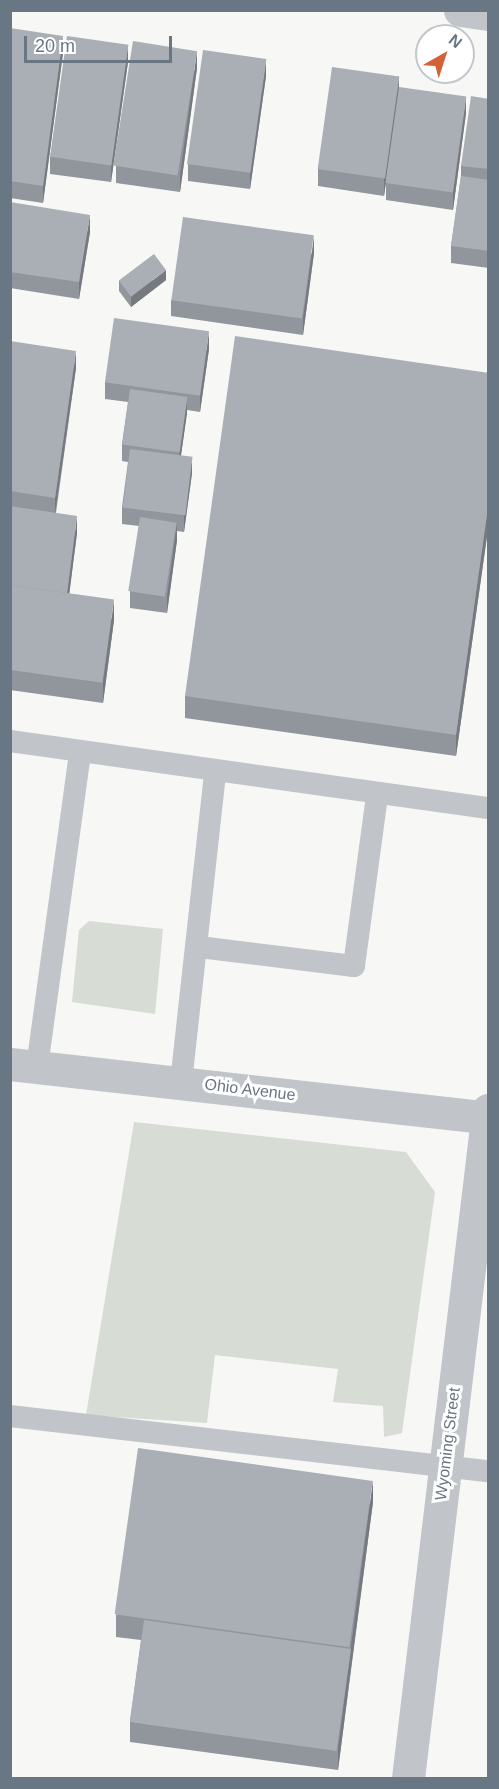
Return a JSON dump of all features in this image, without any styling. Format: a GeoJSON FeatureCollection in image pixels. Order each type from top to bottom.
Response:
{"type":"FeatureCollection","features":[{"type":"Feature","properties":{"kind":"street"},"geometry":{"type":"LineString","coordinates":[[460,10],[489,14]]}},
{"type":"Feature","properties":{"kind":"street","name":"Ohio Avenue"},"geometry":{"type":"LineString","coordinates":[[24,1066],[488,1116]]}},
{"type":"Feature","properties":{"kind":"street","name":"Wyoming Street"},"geometry":{"type":"LineString","coordinates":[[408,1779],[488,1116]]}},
{"type":"Feature","properties":{"kind":"lane"},"geometry":{"type":"LineString","coordinates":[[10,741],[377,795],[489,808]]}},
{"type":"Feature","properties":{"kind":"lane"},"geometry":{"type":"LineString","coordinates":[[24,1066],[80,753]]}},
{"type":"Feature","properties":{"kind":"lane"},"geometry":{"type":"LineString","coordinates":[[181,1082],[198,947],[215,772]]}},
{"type":"Feature","properties":{"kind":"lane"},"geometry":{"type":"LineString","coordinates":[[198,947],[354,966],[377,795]]}},
{"type":"Feature","properties":{"kind":"lane"},"geometry":{"type":"LineString","coordinates":[[10,1416],[489,1471]]}},
{"type":"Feature","properties":{"kind":"shaded area"},"geometry":{"type":"Polygon","coordinates":[[[89,921],[163,929],[155,1014],[72,1002],[79,930],[89,921]]]}},
{"type":"Feature","properties":{"kind":"shaded area"},"geometry":{"type":"Polygon","coordinates":[[[134,1122],[406,1152],[435,1192],[402,1433],[384,1437],[383,1406],[333,1402],[338,1369],[215,1355],[207,1423],[86,1415],[134,1122]]]}},
{"type":"Feature","properties":{"kind":"building"},"geometry":{"type":"Polygon","coordinates":[[[10,28],[63,36],[43,186],[10,181],[10,28]]]}},
{"type":"Feature","properties":{"kind":"building"},"geometry":{"type":"Polygon","coordinates":[[[67,36],[128,45],[111,165],[50,157],[67,36]]]}},
{"type":"Feature","properties":{"kind":"building"},"geometry":{"type":"Polygon","coordinates":[[[133,41],[197,51],[177,176],[113,165],[133,41]]]}},
{"type":"Feature","properties":{"kind":"building"},"geometry":{"type":"Polygon","coordinates":[[[203,50],[266,59],[250,173],[187,164],[203,50]]]}},
{"type":"Feature","properties":{"kind":"building"},"geometry":{"type":"Polygon","coordinates":[[[332,67],[399,76],[385,178],[318,169],[332,67]]]}},
{"type":"Feature","properties":{"kind":"building"},"geometry":{"type":"Polygon","coordinates":[[[399,87],[466,96],[453,193],[386,183],[399,87]]]}},
{"type":"Feature","properties":{"kind":"building"},"geometry":{"type":"Polygon","coordinates":[[[471,96],[489,99],[489,169],[461,166],[471,96]]]}},
{"type":"Feature","properties":{"kind":"building"},"geometry":{"type":"Polygon","coordinates":[[[461,176],[489,180],[489,251],[451,246],[461,176]]]}},
{"type":"Feature","properties":{"kind":"building"},"geometry":{"type":"Polygon","coordinates":[[[10,202],[90,215],[79,282],[10,272],[10,202]]]}},
{"type":"Feature","properties":{"kind":"building"},"geometry":{"type":"Polygon","coordinates":[[[183,217],[314,235],[302,319],[171,300],[183,217]]]}},
{"type":"Feature","properties":{"kind":"building"},"geometry":{"type":"Polygon","coordinates":[[[154,254],[166,270],[131,296],[119,280],[154,254]]]}},
{"type":"Feature","properties":{"kind":"building"},"geometry":{"type":"Polygon","coordinates":[[[114,318],[209,331],[200,396],[105,382],[114,318]]]}},
{"type":"Feature","properties":{"kind":"building"},"geometry":{"type":"Polygon","coordinates":[[[235,336],[489,373],[489,500],[456,735],[185,696],[235,336]]]}},
{"type":"Feature","properties":{"kind":"building"},"geometry":{"type":"Polygon","coordinates":[[[10,341],[76,351],[55,498],[10,491],[10,341]]]}},
{"type":"Feature","properties":{"kind":"building"},"geometry":{"type":"Polygon","coordinates":[[[130,389],[187,397],[180,453],[122,444],[130,389]]]}},
{"type":"Feature","properties":{"kind":"building"},"geometry":{"type":"Polygon","coordinates":[[[130,449],[193,457],[185,515],[123,508],[130,449]]]}},
{"type":"Feature","properties":{"kind":"building"},"geometry":{"type":"Polygon","coordinates":[[[10,506],[77,516],[67,593],[10,585],[10,506]]]}},
{"type":"Feature","properties":{"kind":"building"},"geometry":{"type":"Polygon","coordinates":[[[140,517],[177,523],[165,597],[128,591],[140,517]]]}},
{"type":"Feature","properties":{"kind":"building"},"geometry":{"type":"Polygon","coordinates":[[[10,585],[114,600],[102,683],[10,670],[10,585]]]}},
{"type":"Feature","properties":{"kind":"building"},"geometry":{"type":"Polygon","coordinates":[[[138,1448],[373,1481],[349,1647],[115,1614],[138,1448]]]}},
{"type":"Feature","properties":{"kind":"building"},"geometry":{"type":"Polygon","coordinates":[[[144,1620],[351,1649],[337,1751],[130,1722],[144,1620]]]}}]}
